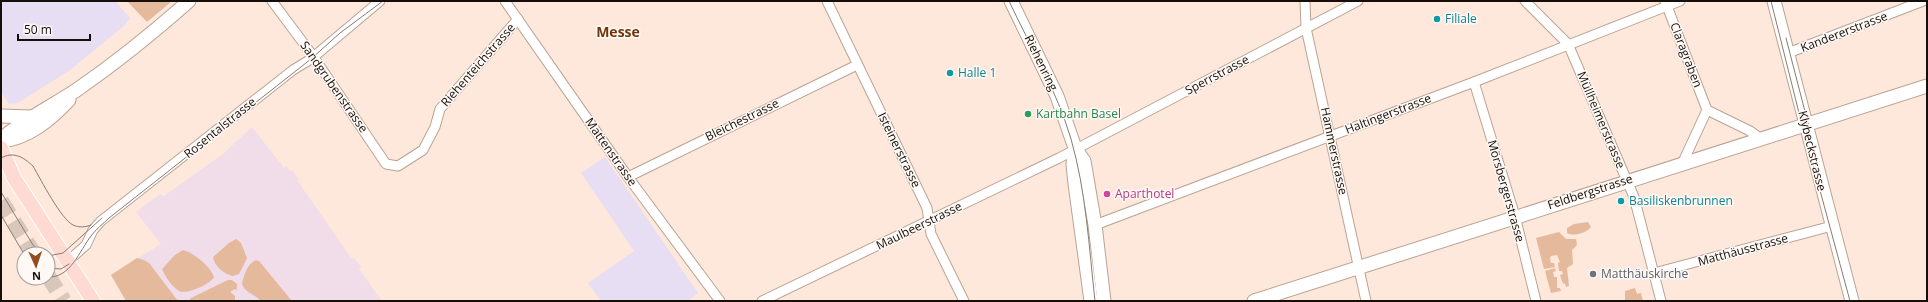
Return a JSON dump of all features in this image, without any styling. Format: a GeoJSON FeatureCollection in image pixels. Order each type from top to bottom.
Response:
{"type":"FeatureCollection","features":[{"type":"Feature","properties":{"kind":"main road"},"geometry":{"type":"LineString","coordinates":[[1,140],[31,117],[77,89],[141,41],[189,1]]}},
{"type":"Feature","properties":{"kind":"main road","name":"Riehenring"},"geometry":{"type":"LineString","coordinates":[[1011,1],[1056,96],[1075,148],[1084,161],[1095,225],[1104,301]]}},
{"type":"Feature","properties":{"kind":"main road","name":"Klybeckstrasse"},"geometry":{"type":"LineString","coordinates":[[1774,1],[1852,301]]}},
{"type":"Feature","properties":{"kind":"main road","name":"Feldbergstrasse"},"geometry":{"type":"LineString","coordinates":[[1254,301],[1515,216],[1927,86]]}},
{"type":"Feature","properties":{"kind":"main road"},"geometry":{"type":"LineString","coordinates":[[1,140],[12,140],[29,133],[59,110],[77,89]]}},
{"type":"Feature","properties":{"kind":"main road"},"geometry":{"type":"LineString","coordinates":[[1,116],[31,117]]}},
{"type":"Feature","properties":{"kind":"main road"},"geometry":{"type":"LineString","coordinates":[[1,148],[14,178],[93,301]]}},
{"type":"Feature","properties":{"kind":"main road","name":"Riehenring"},"geometry":{"type":"LineString","coordinates":[[1075,148],[1073,164],[1075,184],[1091,301]]}},
{"type":"Feature","properties":{"kind":"main road"},"geometry":{"type":"LineString","coordinates":[[1,170],[14,178]]}},
{"type":"Feature","properties":{"kind":"street","name":"Sandgrubenstrasse"},"geometry":{"type":"LineString","coordinates":[[272,1],[313,56],[386,164],[398,166]]}},
{"type":"Feature","properties":{"kind":"street","name":"Rosentalstrasse"},"geometry":{"type":"LineString","coordinates":[[68,261],[86,245],[93,230],[101,221],[292,70],[313,56],[380,1]]}},
{"type":"Feature","properties":{"kind":"street","name":"Mattenstrasse"},"geometry":{"type":"LineString","coordinates":[[505,1],[628,177],[720,301]]}},
{"type":"Feature","properties":{"kind":"street","name":"Isteinerstrasse"},"geometry":{"type":"LineString","coordinates":[[827,1],[928,208],[931,234],[964,301]]}},
{"type":"Feature","properties":{"kind":"street","name":"Hammerstrasse"},"geometry":{"type":"LineString","coordinates":[[1305,1],[1306,28],[1331,136],[1366,301]]}},
{"type":"Feature","properties":{"kind":"street","name":"Sperrstrasse"},"geometry":{"type":"LineString","coordinates":[[1075,148],[1358,1]]}},
{"type":"Feature","properties":{"kind":"street","name":"Müllheimerstrasse"},"geometry":{"type":"LineString","coordinates":[[1526,1],[1568,44],[1634,197],[1661,301]]}},
{"type":"Feature","properties":{"kind":"street","name":"Haltingerstrasse"},"geometry":{"type":"LineString","coordinates":[[1095,225],[1474,82],[1666,4],[1680,1]]}},
{"type":"Feature","properties":{"kind":"street","name":"Kandererstrasse"},"geometry":{"type":"LineString","coordinates":[[1788,53],[1923,1]]}},
{"type":"Feature","properties":{"kind":"street","name":"Claragraben"},"geometry":{"type":"LineString","coordinates":[[1666,4],[1707,110]]}},
{"type":"Feature","properties":{"kind":"street","name":"Riehenteichstrasse"},"geometry":{"type":"LineString","coordinates":[[398,166],[422,150],[435,127],[440,109],[518,18]]}},
{"type":"Feature","properties":{"kind":"street","name":"Bleichestrasse"},"geometry":{"type":"LineString","coordinates":[[628,177],[857,65]]}},
{"type":"Feature","properties":{"kind":"street","name":"Mörsbergerstrasse"},"geometry":{"type":"LineString","coordinates":[[1474,82],[1515,216],[1536,301]]}},
{"type":"Feature","properties":{"kind":"street"},"geometry":{"type":"LineString","coordinates":[[1682,164],[1707,110],[1750,131],[1761,139]]}},
{"type":"Feature","properties":{"kind":"street","name":"Maulbeerstrasse"},"geometry":{"type":"LineString","coordinates":[[762,301],[1075,148]]}},
{"type":"Feature","properties":{"kind":"street","name":"Matthäusstrasse"},"geometry":{"type":"LineString","coordinates":[[1654,273],[1832,226]]}},
{"type":"Feature","properties":{"kind":"shaded area"},"geometry":{"type":"Polygon","coordinates":[[[1,1],[115,1],[130,18],[124,26],[70,70],[18,103],[9,104],[1,92],[1,1]]]}},
{"type":"Feature","properties":{"kind":"shaded area"},"geometry":{"type":"Polygon","coordinates":[[[127,1],[172,1],[147,22],[127,1]]]}},
{"type":"Feature","properties":{"kind":"shaded area"},"geometry":{"type":"Polygon","coordinates":[[[252,127],[284,168],[286,166],[290,171],[292,170],[299,180],[297,181],[352,259],[354,258],[361,267],[359,269],[382,301],[126,301],[111,275],[161,244],[136,212],[160,194],[164,196],[223,154],[252,127]]]}},
{"type":"Feature","properties":{"kind":"shaded area"},"geometry":{"type":"Polygon","coordinates":[[[605,157],[698,293],[688,301],[601,301],[588,283],[634,251],[581,173],[605,157]]]}},
{"type":"Feature","properties":{"kind":"shaded area"},"geometry":{"type":"Polygon","coordinates":[[[1588,222],[1591,227],[1586,231],[1573,235],[1567,233],[1567,228],[1574,224],[1588,222]]]}},
{"type":"Feature","properties":{"kind":"shaded area"},"geometry":{"type":"Polygon","coordinates":[[[1559,232],[1566,239],[1576,239],[1577,245],[1572,250],[1573,264],[1567,268],[1569,286],[1566,287],[1565,283],[1563,284],[1560,275],[1563,274],[1562,271],[1559,271],[1558,263],[1560,262],[1557,255],[1551,256],[1550,259],[1551,263],[1554,263],[1555,267],[1544,269],[1536,238],[1559,232]]]}},
{"type":"Feature","properties":{"kind":"shaded area"},"geometry":{"type":"Polygon","coordinates":[[[236,239],[241,243],[247,258],[239,274],[233,276],[220,269],[215,263],[213,257],[236,239]]]}},
{"type":"Feature","properties":{"kind":"shaded area"},"geometry":{"type":"Polygon","coordinates":[[[183,250],[201,260],[214,277],[208,283],[198,288],[182,292],[171,284],[162,269],[175,255],[183,250]]]}},
{"type":"Feature","properties":{"kind":"shaded area"},"geometry":{"type":"Polygon","coordinates":[[[137,258],[149,263],[178,301],[126,301],[111,275],[137,258]]]}},
{"type":"Feature","properties":{"kind":"shaded area"},"geometry":{"type":"Polygon","coordinates":[[[256,260],[259,261],[292,301],[261,301],[243,287],[242,284],[248,267],[256,260]]]}},
{"type":"Feature","properties":{"kind":"shaded area"},"geometry":{"type":"Polygon","coordinates":[[[1555,268],[1556,271],[1553,272],[1554,277],[1557,277],[1557,288],[1560,288],[1561,291],[1551,293],[1545,271],[1555,268]]]}},
{"type":"Feature","properties":{"kind":"shaded area"},"geometry":{"type":"Polygon","coordinates":[[[228,280],[232,280],[237,284],[237,290],[235,289],[230,292],[235,296],[235,301],[189,301],[191,298],[228,280]]]}},
{"type":"Feature","properties":{"kind":"shaded area"},"geometry":{"type":"Polygon","coordinates":[[[1635,288],[1637,294],[1641,293],[1643,301],[1625,301],[1625,291],[1635,288]]]}},
{"type":"Feature","properties":{"kind":"tunnel"},"geometry":{"type":"LineString","coordinates":[[1,201],[29,246]]}},
{"type":"Feature","properties":{"kind":"tunnel"},"geometry":{"type":"LineString","coordinates":[[54,286],[64,301]]}},
{"type":"Feature","properties":{"kind":"tram line"},"geometry":{"type":"LineString","coordinates":[[56,276],[68,269],[93,233],[109,218],[311,59],[340,33],[383,1]]}},
{"type":"Feature","properties":{"kind":"tram line"},"geometry":{"type":"LineString","coordinates":[[1009,1],[1051,86],[1071,139],[1084,199],[1095,301]]}},
{"type":"Feature","properties":{"kind":"tram line"},"geometry":{"type":"LineString","coordinates":[[1771,1],[1799,113],[1850,301]]}},
{"type":"Feature","properties":{"kind":"tram line"},"geometry":{"type":"LineString","coordinates":[[1786,38],[1809,127]]}},
{"type":"Feature","properties":{"kind":"tram line"},"geometry":{"type":"LineString","coordinates":[[1,158],[14,155],[26,160],[33,166],[68,221],[78,227],[91,225]]}},
{"type":"Feature","properties":{"kind":"tram line"},"geometry":{"type":"LineString","coordinates":[[1,192],[34,246]]}},
{"type":"Feature","properties":{"kind":"tram line"},"geometry":{"type":"LineString","coordinates":[[1,215],[19,246]]}},
{"type":"Feature","properties":{"kind":"tram line"},"geometry":{"type":"LineString","coordinates":[[56,254],[63,253],[102,218]]}},
{"type":"Feature","properties":{"kind":"tram line"},"geometry":{"type":"LineString","coordinates":[[56,269],[61,269],[69,264]]}},
{"type":"Feature","properties":{"kind":"place","name":"Filiale"},"geometry":{"type":"Point","coordinates":[1437,19]}},
{"type":"Feature","properties":{"kind":"place","name":"Halle 1"},"geometry":{"type":"Point","coordinates":[950,73]}},
{"type":"Feature","properties":{"kind":"place","name":"Kartbahn Basel"},"geometry":{"type":"Point","coordinates":[1028,114]}},
{"type":"Feature","properties":{"kind":"place","name":"Aparthotel"},"geometry":{"type":"Point","coordinates":[1107,194]}},
{"type":"Feature","properties":{"kind":"place","name":"Basiliskenbrunnen"},"geometry":{"type":"Point","coordinates":[1621,201]}},
{"type":"Feature","properties":{"kind":"place","name":"Matthäuskirche"},"geometry":{"type":"Point","coordinates":[1593,274]}},
{"type":"Feature","properties":{"kind":"district","name":"Messe"},"geometry":{"type":"Point","coordinates":[618,32]}}]}
